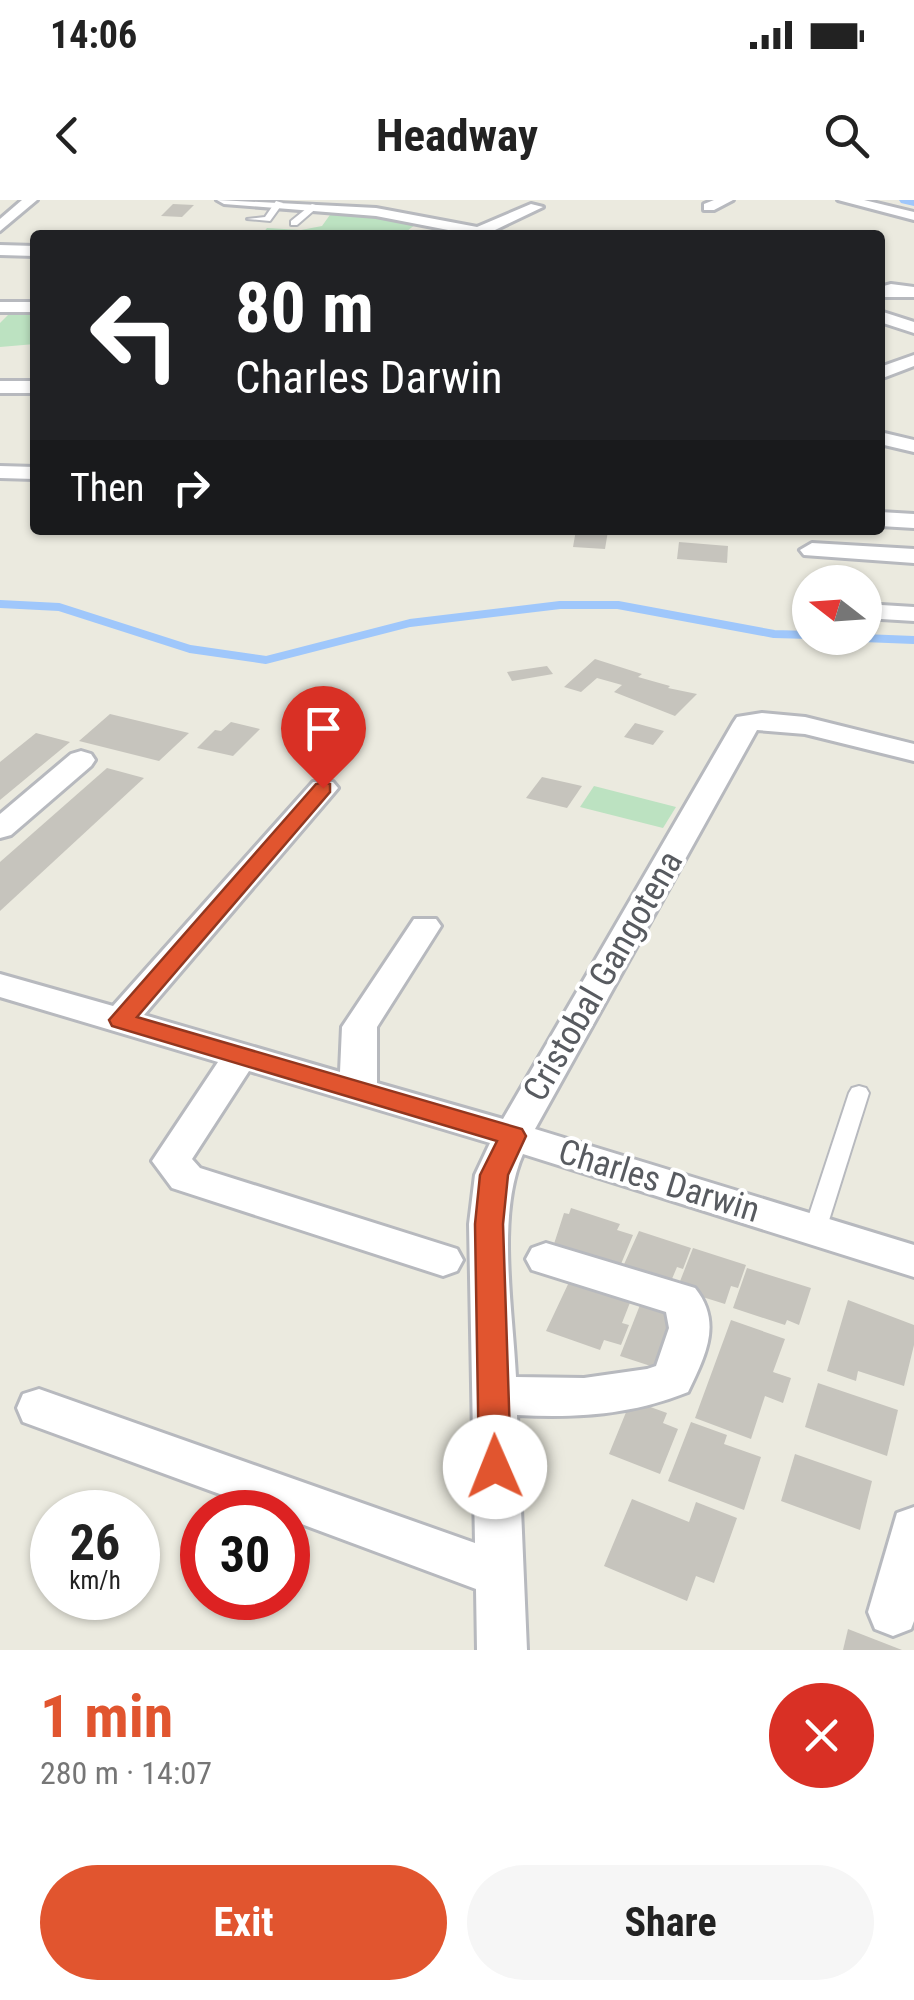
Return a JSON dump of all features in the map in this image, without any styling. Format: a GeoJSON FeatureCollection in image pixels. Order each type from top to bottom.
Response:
{"type":"FeatureCollection","features":[{"type":"Feature","properties":{"kind":"street"},"geometry":{"type":"LineString","coordinates":[[2,223],[30,200]]}},
{"type":"Feature","properties":{"kind":"street"},"geometry":{"type":"LineString","coordinates":[[226,200],[394,215],[475,230]]}},
{"type":"Feature","properties":{"kind":"street"},"geometry":{"type":"LineString","coordinates":[[394,215],[420,200]]}},
{"type":"Feature","properties":{"kind":"street"},"geometry":{"type":"LineString","coordinates":[[709,207],[726,200]]}},
{"type":"Feature","properties":{"kind":"street"},"geometry":{"type":"LineString","coordinates":[[845,200],[914,216]]}},
{"type":"Feature","properties":{"kind":"street"},"geometry":{"type":"LineString","coordinates":[[482,230],[536,207]]}},
{"type":"Feature","properties":{"kind":"street"},"geometry":{"type":"LineString","coordinates":[[0,250],[30,251]]}},
{"type":"Feature","properties":{"kind":"street"},"geometry":{"type":"LineString","coordinates":[[885,290],[914,292]]}},
{"type":"Feature","properties":{"kind":"street"},"geometry":{"type":"LineString","coordinates":[[0,307],[30,307]]}},
{"type":"Feature","properties":{"kind":"street"},"geometry":{"type":"LineString","coordinates":[[885,318],[914,328]]}},
{"type":"Feature","properties":{"kind":"street"},"geometry":{"type":"LineString","coordinates":[[885,370],[908,356]]}},
{"type":"Feature","properties":{"kind":"street"},"geometry":{"type":"LineString","coordinates":[[0,387],[30,387]]}},
{"type":"Feature","properties":{"kind":"street"},"geometry":{"type":"LineString","coordinates":[[885,439],[914,446]]}},
{"type":"Feature","properties":{"kind":"street"},"geometry":{"type":"LineString","coordinates":[[0,472],[30,473]]}},
{"type":"Feature","properties":{"kind":"street"},"geometry":{"type":"LineString","coordinates":[[885,519],[914,521]]}},
{"type":"Feature","properties":{"kind":"street"},"geometry":{"type":"LineString","coordinates":[[812,550],[914,556]]}},
{"type":"Feature","properties":{"kind":"street"},"geometry":{"type":"LineString","coordinates":[[882,612],[914,614]]}},
{"type":"Feature","properties":{"kind":"street","name":"Cristobal Gangotena"},"geometry":{"type":"LineString","coordinates":[[502,1650],[489,1224],[494,1175],[512,1136],[747,722],[787,722],[914,753]]}},
{"type":"Feature","properties":{"kind":"street"},"geometry":{"type":"LineString","coordinates":[[0,829],[81,760]]}},
{"type":"Feature","properties":{"kind":"street"},"geometry":{"type":"LineString","coordinates":[[121,1020],[323,788]]}},
{"type":"Feature","properties":{"kind":"street"},"geometry":{"type":"LineString","coordinates":[[359,1091],[360,1027],[424,926]]}},
{"type":"Feature","properties":{"kind":"street","name":"Charles Darwin"},"geometry":{"type":"LineString","coordinates":[[0,985],[512,1136],[914,1261]]}},
{"type":"Feature","properties":{"kind":"street"},"geometry":{"type":"LineString","coordinates":[[241,1056],[171,1160],[176,1170],[186,1178],[443,1260]]}},
{"type":"Feature","properties":{"kind":"street"},"geometry":{"type":"LineString","coordinates":[[493,1395],[616,1395],[651,1389],[672,1379],[694,1321],[680,1300],[546,1259]]}},
{"type":"Feature","properties":{"kind":"street"},"geometry":{"type":"LineString","coordinates":[[39,1408],[498,1574]]}},
{"type":"Feature","properties":{"kind":"street"},"geometry":{"type":"LineString","coordinates":[[893,1612],[914,1529]]}},
{"type":"Feature","properties":{"kind":"lane"},"geometry":{"type":"LineString","coordinates":[[250,220],[267,219],[278,203]]}},
{"type":"Feature","properties":{"kind":"lane"},"geometry":{"type":"LineString","coordinates":[[294,222],[315,206]]}},
{"type":"Feature","properties":{"kind":"lane"},"geometry":{"type":"LineString","coordinates":[[815,1230],[858,1092]]}},
{"type":"Feature","properties":{"kind":"green space"},"geometry":{"type":"Polygon","coordinates":[[[332,212],[416,224],[408,230],[301,230],[322,226],[332,212]]]}},
{"type":"Feature","properties":{"kind":"green space"},"geometry":{"type":"Polygon","coordinates":[[[12,311],[30,311],[30,344],[0,347],[0,323],[12,311]]]}},
{"type":"Feature","properties":{"kind":"green space"},"geometry":{"type":"Polygon","coordinates":[[[594,786],[676,807],[663,828],[580,807],[594,786]]]}},
{"type":"Feature","properties":{"kind":"building"},"geometry":{"type":"Polygon","coordinates":[[[173,204],[194,205],[182,217],[161,216],[173,204]]]}},
{"type":"Feature","properties":{"kind":"building"},"geometry":{"type":"Polygon","coordinates":[[[575,535],[607,535],[605,549],[573,547],[575,535]]]}},
{"type":"Feature","properties":{"kind":"building"},"geometry":{"type":"Polygon","coordinates":[[[679,542],[728,546],[727,563],[677,559],[679,542]]]}},
{"type":"Feature","properties":{"kind":"building"},"geometry":{"type":"Polygon","coordinates":[[[595,659],[642,674],[638,677],[668,688],[697,694],[675,716],[614,692],[622,685],[597,678],[581,692],[564,687],[595,659]]]}},
{"type":"Feature","properties":{"kind":"building"},"geometry":{"type":"Polygon","coordinates":[[[547,666],[553,674],[512,681],[507,672],[547,666]]]}},
{"type":"Feature","properties":{"kind":"building"},"geometry":{"type":"Polygon","coordinates":[[[110,714],[189,733],[159,761],[79,741],[110,714]]]}},
{"type":"Feature","properties":{"kind":"building"},"geometry":{"type":"Polygon","coordinates":[[[231,722],[260,729],[233,756],[197,748],[215,730],[221,731],[231,722]]]}},
{"type":"Feature","properties":{"kind":"building"},"geometry":{"type":"Polygon","coordinates":[[[635,723],[664,731],[653,745],[624,737],[635,723]]]}},
{"type":"Feature","properties":{"kind":"building"},"geometry":{"type":"Polygon","coordinates":[[[36,733],[70,742],[0,800],[0,762],[36,733]]]}},
{"type":"Feature","properties":{"kind":"building"},"geometry":{"type":"Polygon","coordinates":[[[107,768],[144,778],[0,911],[0,862],[107,768]]]}},
{"type":"Feature","properties":{"kind":"building"},"geometry":{"type":"Polygon","coordinates":[[[542,777],[582,786],[567,808],[526,798],[542,777]]]}},
{"type":"Feature","properties":{"kind":"building"},"geometry":{"type":"Polygon","coordinates":[[[571,1208],[620,1224],[617,1230],[633,1235],[621,1264],[605,1259],[603,1264],[553,1247],[564,1213],[569,1214],[571,1208]]]}},
{"type":"Feature","properties":{"kind":"building"},"geometry":{"type":"Polygon","coordinates":[[[639,1231],[691,1248],[683,1269],[677,1267],[669,1286],[621,1271],[639,1231]]]}},
{"type":"Feature","properties":{"kind":"building"},"geometry":{"type":"Polygon","coordinates":[[[693,1248],[746,1265],[738,1288],[731,1286],[725,1304],[677,1289],[693,1248]]]}},
{"type":"Feature","properties":{"kind":"building"},"geometry":{"type":"Polygon","coordinates":[[[747,1268],[811,1288],[799,1325],[787,1320],[785,1325],[733,1308],[747,1268]]]}},
{"type":"Feature","properties":{"kind":"building"},"geometry":{"type":"Polygon","coordinates":[[[570,1280],[631,1300],[622,1323],[629,1325],[621,1345],[604,1340],[600,1350],[546,1331],[570,1280]]]}},
{"type":"Feature","properties":{"kind":"building"},"geometry":{"type":"Polygon","coordinates":[[[848,1300],[914,1325],[914,1345],[904,1386],[858,1371],[856,1381],[827,1371],[848,1300]]]}},
{"type":"Feature","properties":{"kind":"building"},"geometry":{"type":"Polygon","coordinates":[[[640,1305],[675,1317],[669,1372],[620,1356],[640,1305]]]}},
{"type":"Feature","properties":{"kind":"building"},"geometry":{"type":"Polygon","coordinates":[[[731,1320],[785,1339],[773,1372],[791,1378],[783,1403],[765,1396],[751,1439],[695,1418],[731,1320]]]}},
{"type":"Feature","properties":{"kind":"building"},"geometry":{"type":"Polygon","coordinates":[[[818,1383],[898,1410],[887,1456],[805,1427],[818,1383]]]}},
{"type":"Feature","properties":{"kind":"building"},"geometry":{"type":"Polygon","coordinates":[[[631,1400],[667,1413],[663,1423],[678,1429],[660,1474],[609,1454],[631,1400]]]}},
{"type":"Feature","properties":{"kind":"building"},"geometry":{"type":"Polygon","coordinates":[[[691,1422],[727,1435],[724,1444],[761,1457],[744,1510],[668,1481],[691,1422]]]}},
{"type":"Feature","properties":{"kind":"building"},"geometry":{"type":"Polygon","coordinates":[[[795,1454],[872,1481],[860,1530],[781,1501],[795,1454]]]}},
{"type":"Feature","properties":{"kind":"building"},"geometry":{"type":"Polygon","coordinates":[[[632,1499],[689,1522],[696,1502],[737,1518],[714,1583],[696,1576],[687,1601],[604,1566],[632,1499]]]}},
{"type":"Feature","properties":{"kind":"building"},"geometry":{"type":"Polygon","coordinates":[[[848,1629],[902,1650],[843,1650],[848,1629]]]}},
{"type":"Feature","properties":{"kind":"waterway"},"geometry":{"type":"LineString","coordinates":[[905,200],[914,202]]}},
{"type":"Feature","properties":{"kind":"waterway"},"geometry":{"type":"LineString","coordinates":[[0,604],[59,607],[190,649],[266,660],[410,623],[560,605],[618,605],[792,634]]}},
{"type":"Feature","properties":{"kind":"waterway"},"geometry":{"type":"LineString","coordinates":[[882,639],[914,640]]}},
{"type":"Feature","properties":{"kind":"route"},"geometry":{"type":"LineString","coordinates":[[323,788],[121,1020],[512,1136],[494,1175],[489,1224],[495,1467]]}}]}
